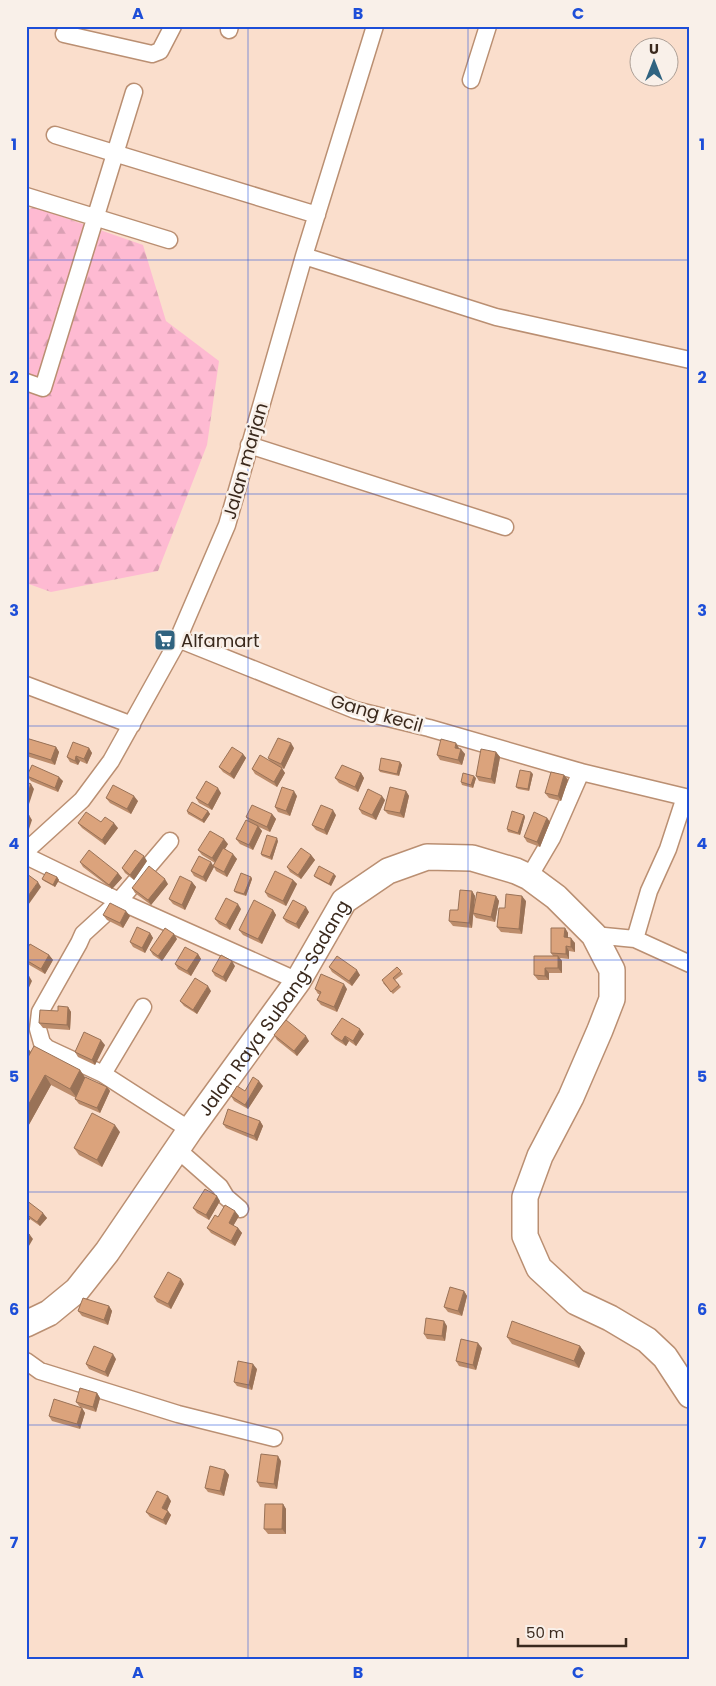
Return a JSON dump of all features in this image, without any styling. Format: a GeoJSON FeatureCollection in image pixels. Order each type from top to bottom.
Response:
{"type":"FeatureCollection","features":[{"type":"Feature","properties":{"kind":"main road","name":"Jalan Raya Subang-Sadang"},"geometry":{"type":"LineString","coordinates":[[26,1324],[49,1313],[77,1290],[107,1252],[184,1140],[298,981],[344,900],[388,871],[427,857],[472,858],[516,871],[529,877],[556,897],[594,935],[612,970],[612,999],[571,1097],[537,1164],[525,1197],[525,1236],[539,1268],[576,1302],[610,1318],[647,1340],[665,1357],[690,1395]]}},
{"type":"Feature","properties":{"kind":"street"},"geometry":{"type":"LineString","coordinates":[[64,34],[152,54],[160,51],[173,26]]}},
{"type":"Feature","properties":{"kind":"street","name":"Jalan marjan"},"geometry":{"type":"LineString","coordinates":[[26,851],[82,800],[111,761],[178,639],[227,525],[304,256],[375,26]]}},
{"type":"Feature","properties":{"kind":"street"},"geometry":{"type":"LineString","coordinates":[[471,80],[488,26]]}},
{"type":"Feature","properties":{"kind":"street"},"geometry":{"type":"LineString","coordinates":[[26,382],[43,388],[134,92]]}},
{"type":"Feature","properties":{"kind":"street"},"geometry":{"type":"LineString","coordinates":[[55,134],[317,215]]}},
{"type":"Feature","properties":{"kind":"street"},"geometry":{"type":"LineString","coordinates":[[26,196],[169,240]]}},
{"type":"Feature","properties":{"kind":"street"},"geometry":{"type":"LineString","coordinates":[[304,256],[496,317],[690,360]]}},
{"type":"Feature","properties":{"kind":"street"},"geometry":{"type":"LineString","coordinates":[[249,445],[505,527]]}},
{"type":"Feature","properties":{"kind":"street","name":"Gang kecil"},"geometry":{"type":"LineString","coordinates":[[178,639],[355,710],[429,728],[581,772],[687,797]]}},
{"type":"Feature","properties":{"kind":"street"},"geometry":{"type":"LineString","coordinates":[[26,685],[132,725]]}},
{"type":"Feature","properties":{"kind":"street"},"geometry":{"type":"LineString","coordinates":[[529,877],[552,838],[581,772]]}},
{"type":"Feature","properties":{"kind":"street"},"geometry":{"type":"LineString","coordinates":[[635,939],[649,891],[668,849],[687,797]]}},
{"type":"Feature","properties":{"kind":"street"},"geometry":{"type":"LineString","coordinates":[[170,841],[120,901],[83,934],[40,1012],[38,1020],[39,1037],[47,1048],[103,1074],[184,1140],[226,1197],[240,1209]]}},
{"type":"Feature","properties":{"kind":"street"},"geometry":{"type":"LineString","coordinates":[[26,856],[120,901],[298,981]]}},
{"type":"Feature","properties":{"kind":"street"},"geometry":{"type":"LineString","coordinates":[[594,935],[635,939],[690,964]]}},
{"type":"Feature","properties":{"kind":"street"},"geometry":{"type":"LineString","coordinates":[[103,1074],[143,1006]]}},
{"type":"Feature","properties":{"kind":"street"},"geometry":{"type":"LineString","coordinates":[[26,1361],[40,1371],[178,1414],[274,1438]]}},
{"type":"Feature","properties":{"kind":"green space"},"geometry":{"type":"Polygon","coordinates":[[[34,207],[143,245],[166,321],[219,361],[207,445],[158,571],[51,592],[26,583],[26,211],[34,207]]]}},
{"type":"Feature","properties":{"kind":"building"},"geometry":{"type":"Polygon","coordinates":[[[26,738],[56,747],[51,760],[26,752],[26,738]]]}},
{"type":"Feature","properties":{"kind":"building"},"geometry":{"type":"Polygon","coordinates":[[[278,738],[291,743],[281,764],[268,758],[278,738]]]}},
{"type":"Feature","properties":{"kind":"building"},"geometry":{"type":"Polygon","coordinates":[[[441,739],[456,743],[455,748],[461,749],[458,760],[437,755],[441,739]]]}},
{"type":"Feature","properties":{"kind":"building"},"geometry":{"type":"Polygon","coordinates":[[[73,742],[89,748],[84,759],[76,756],[75,761],[67,757],[73,742]]]}},
{"type":"Feature","properties":{"kind":"building"},"geometry":{"type":"Polygon","coordinates":[[[232,747],[243,754],[230,774],[219,767],[232,747]]]}},
{"type":"Feature","properties":{"kind":"building"},"geometry":{"type":"Polygon","coordinates":[[[481,749],[496,752],[491,779],[476,776],[481,749]]]}},
{"type":"Feature","properties":{"kind":"building"},"geometry":{"type":"Polygon","coordinates":[[[260,755],[282,768],[274,782],[252,769],[260,755]]]}},
{"type":"Feature","properties":{"kind":"building"},"geometry":{"type":"Polygon","coordinates":[[[381,758],[400,762],[397,774],[379,770],[381,758]]]}},
{"type":"Feature","properties":{"kind":"building"},"geometry":{"type":"Polygon","coordinates":[[[32,765],[59,777],[55,788],[27,776],[32,765]]]}},
{"type":"Feature","properties":{"kind":"building"},"geometry":{"type":"Polygon","coordinates":[[[342,765],[361,773],[355,787],[335,778],[342,765]]]}},
{"type":"Feature","properties":{"kind":"building"},"geometry":{"type":"Polygon","coordinates":[[[520,770],[531,772],[528,789],[516,787],[520,770]]]}},
{"type":"Feature","properties":{"kind":"building"},"geometry":{"type":"Polygon","coordinates":[[[551,772],[564,775],[558,796],[545,793],[551,772]]]}},
{"type":"Feature","properties":{"kind":"building"},"geometry":{"type":"Polygon","coordinates":[[[463,773],[474,776],[471,785],[461,782],[463,773]]]}},
{"type":"Feature","properties":{"kind":"building"},"geometry":{"type":"Polygon","coordinates":[[[206,781],[218,788],[208,805],[196,798],[206,781]]]}},
{"type":"Feature","properties":{"kind":"building"},"geometry":{"type":"Polygon","coordinates":[[[26,782],[31,784],[26,798],[26,782]]]}},
{"type":"Feature","properties":{"kind":"building"},"geometry":{"type":"Polygon","coordinates":[[[113,785],[134,796],[127,809],[106,798],[113,785]]]}},
{"type":"Feature","properties":{"kind":"building"},"geometry":{"type":"Polygon","coordinates":[[[282,787],[294,791],[286,811],[275,807],[282,787]]]}},
{"type":"Feature","properties":{"kind":"building"},"geometry":{"type":"Polygon","coordinates":[[[390,787],[406,791],[400,813],[384,810],[390,787]]]}},
{"type":"Feature","properties":{"kind":"building"},"geometry":{"type":"Polygon","coordinates":[[[368,789],[382,796],[372,815],[359,809],[368,789]]]}},
{"type":"Feature","properties":{"kind":"building"},"geometry":{"type":"Polygon","coordinates":[[[192,802],[208,811],[202,820],[187,811],[192,802]]]}},
{"type":"Feature","properties":{"kind":"building"},"geometry":{"type":"Polygon","coordinates":[[[252,805],[272,814],[267,827],[246,817],[252,805]]]}},
{"type":"Feature","properties":{"kind":"building"},"geometry":{"type":"Polygon","coordinates":[[[321,805],[333,810],[324,830],[312,825],[321,805]]]}},
{"type":"Feature","properties":{"kind":"building"},"geometry":{"type":"Polygon","coordinates":[[[512,811],[524,815],[518,833],[507,829],[512,811]]]}},
{"type":"Feature","properties":{"kind":"building"},"geometry":{"type":"Polygon","coordinates":[[[86,812],[101,822],[105,817],[114,823],[102,840],[78,823],[86,812]]]}},
{"type":"Feature","properties":{"kind":"building"},"geometry":{"type":"Polygon","coordinates":[[[534,812],[547,818],[537,842],[524,837],[534,812]]]}},
{"type":"Feature","properties":{"kind":"building"},"geometry":{"type":"Polygon","coordinates":[[[246,820],[258,826],[249,845],[236,839],[246,820]]]}},
{"type":"Feature","properties":{"kind":"building"},"geometry":{"type":"Polygon","coordinates":[[[210,831],[224,839],[212,858],[198,850],[210,831]]]}},
{"type":"Feature","properties":{"kind":"building"},"geometry":{"type":"Polygon","coordinates":[[[267,835],[277,838],[270,857],[261,854],[267,835]]]}},
{"type":"Feature","properties":{"kind":"building"},"geometry":{"type":"Polygon","coordinates":[[[223,848],[233,854],[224,872],[213,866],[223,848]]]}},
{"type":"Feature","properties":{"kind":"building"},"geometry":{"type":"Polygon","coordinates":[[[301,848],[311,855],[298,875],[287,867],[301,848]]]}},
{"type":"Feature","properties":{"kind":"building"},"geometry":{"type":"Polygon","coordinates":[[[89,850],[118,873],[109,885],[80,862],[89,850]]]}},
{"type":"Feature","properties":{"kind":"building"},"geometry":{"type":"Polygon","coordinates":[[[135,850],[144,856],[130,875],[122,868],[135,850]]]}},
{"type":"Feature","properties":{"kind":"building"},"geometry":{"type":"Polygon","coordinates":[[[199,856],[211,862],[203,877],[191,871],[199,856]]]}},
{"type":"Feature","properties":{"kind":"building"},"geometry":{"type":"Polygon","coordinates":[[[149,866],[165,879],[148,900],[132,888],[149,866]]]}},
{"type":"Feature","properties":{"kind":"building"},"geometry":{"type":"Polygon","coordinates":[[[319,866],[334,874],[329,884],[314,876],[319,866]]]}},
{"type":"Feature","properties":{"kind":"building"},"geometry":{"type":"Polygon","coordinates":[[[275,871],[293,880],[283,901],[265,892],[275,871]]]}},
{"type":"Feature","properties":{"kind":"building"},"geometry":{"type":"Polygon","coordinates":[[[46,872],[57,877],[53,885],[42,879],[46,872]]]}},
{"type":"Feature","properties":{"kind":"building"},"geometry":{"type":"Polygon","coordinates":[[[241,873],[251,877],[244,894],[234,891],[241,873]]]}},
{"type":"Feature","properties":{"kind":"building"},"geometry":{"type":"Polygon","coordinates":[[[26,875],[38,882],[26,899],[26,875]]]}},
{"type":"Feature","properties":{"kind":"building"},"geometry":{"type":"Polygon","coordinates":[[[180,876],[192,882],[182,905],[169,899],[180,876]]]}},
{"type":"Feature","properties":{"kind":"building"},"geometry":{"type":"Polygon","coordinates":[[[460,890],[472,891],[469,923],[449,921],[450,910],[458,910],[460,890]]]}},
{"type":"Feature","properties":{"kind":"building"},"geometry":{"type":"Polygon","coordinates":[[[477,892],[496,896],[491,917],[473,913],[477,892]]]}},
{"type":"Feature","properties":{"kind":"building"},"geometry":{"type":"Polygon","coordinates":[[[506,894],[522,896],[519,929],[497,927],[499,908],[505,908],[506,894]]]}},
{"type":"Feature","properties":{"kind":"building"},"geometry":{"type":"Polygon","coordinates":[[[226,898],[238,904],[226,925],[215,919],[226,898]]]}},
{"type":"Feature","properties":{"kind":"building"},"geometry":{"type":"Polygon","coordinates":[[[254,900],[273,910],[258,939],[239,930],[254,900]]]}},
{"type":"Feature","properties":{"kind":"building"},"geometry":{"type":"Polygon","coordinates":[[[293,900],[306,907],[296,924],[283,918],[293,900]]]}},
{"type":"Feature","properties":{"kind":"building"},"geometry":{"type":"Polygon","coordinates":[[[110,903],[126,911],[120,923],[103,915],[110,903]]]}},
{"type":"Feature","properties":{"kind":"building"},"geometry":{"type":"Polygon","coordinates":[[[137,927],[150,933],[142,948],[130,942],[137,927]]]}},
{"type":"Feature","properties":{"kind":"building"},"geometry":{"type":"Polygon","coordinates":[[[165,928],[174,934],[158,956],[150,950],[165,928]]]}},
{"type":"Feature","properties":{"kind":"building"},"geometry":{"type":"Polygon","coordinates":[[[551,928],[565,928],[564,937],[571,938],[571,947],[566,946],[566,954],[551,953],[551,928]]]}},
{"type":"Feature","properties":{"kind":"building"},"geometry":{"type":"Polygon","coordinates":[[[30,944],[49,955],[41,969],[26,960],[26,951],[30,944]]]}},
{"type":"Feature","properties":{"kind":"building"},"geometry":{"type":"Polygon","coordinates":[[[185,947],[198,954],[187,971],[175,964],[185,947]]]}},
{"type":"Feature","properties":{"kind":"building"},"geometry":{"type":"Polygon","coordinates":[[[221,955],[232,961],[223,977],[212,971],[221,955]]]}},
{"type":"Feature","properties":{"kind":"building"},"geometry":{"type":"Polygon","coordinates":[[[337,956],[357,970],[349,981],[329,967],[337,956]]]}},
{"type":"Feature","properties":{"kind":"building"},"geometry":{"type":"Polygon","coordinates":[[[534,956],[558,956],[558,968],[545,968],[545,976],[534,975],[534,956]]]}},
{"type":"Feature","properties":{"kind":"building"},"geometry":{"type":"Polygon","coordinates":[[[397,967],[401,971],[393,978],[399,985],[391,992],[382,980],[397,967]]]}},
{"type":"Feature","properties":{"kind":"building"},"geometry":{"type":"Polygon","coordinates":[[[321,974],[344,984],[334,1007],[317,1000],[321,992],[315,989],[321,974]]]}},
{"type":"Feature","properties":{"kind":"building"},"geometry":{"type":"Polygon","coordinates":[[[195,978],[208,986],[193,1010],[180,1001],[195,978]]]}},
{"type":"Feature","properties":{"kind":"building"},"geometry":{"type":"Polygon","coordinates":[[[58,1006],[68,1007],[67,1025],[39,1023],[40,1010],[58,1011],[58,1006]]]}},
{"type":"Feature","properties":{"kind":"building"},"geometry":{"type":"Polygon","coordinates":[[[342,1018],[360,1029],[353,1041],[345,1036],[342,1041],[331,1034],[342,1018]]]}},
{"type":"Feature","properties":{"kind":"building"},"geometry":{"type":"Polygon","coordinates":[[[286,1020],[306,1036],[294,1051],[274,1035],[286,1020]]]}},
{"type":"Feature","properties":{"kind":"building"},"geometry":{"type":"Polygon","coordinates":[[[84,1032],[101,1040],[92,1060],[75,1052],[84,1032]]]}},
{"type":"Feature","properties":{"kind":"building"},"geometry":{"type":"Polygon","coordinates":[[[34,1046],[80,1070],[70,1089],[45,1075],[26,1109],[26,1061],[34,1046]]]}},
{"type":"Feature","properties":{"kind":"building"},"geometry":{"type":"Polygon","coordinates":[[[85,1077],[107,1087],[97,1108],[75,1099],[85,1077]]]}},
{"type":"Feature","properties":{"kind":"building"},"geometry":{"type":"Polygon","coordinates":[[[253,1077],[259,1081],[245,1105],[231,1096],[237,1086],[245,1091],[253,1077]]]}},
{"type":"Feature","properties":{"kind":"building"},"geometry":{"type":"Polygon","coordinates":[[[228,1109],[260,1121],[254,1136],[223,1124],[228,1109]]]}},
{"type":"Feature","properties":{"kind":"building"},"geometry":{"type":"Polygon","coordinates":[[[92,1113],[115,1125],[97,1160],[74,1148],[92,1113]]]}},
{"type":"Feature","properties":{"kind":"building"},"geometry":{"type":"Polygon","coordinates":[[[205,1189],[217,1196],[206,1215],[193,1208],[205,1189]]]}},
{"type":"Feature","properties":{"kind":"building"},"geometry":{"type":"Polygon","coordinates":[[[26,1200],[43,1213],[37,1222],[26,1214],[26,1200]]]}},
{"type":"Feature","properties":{"kind":"building"},"geometry":{"type":"Polygon","coordinates":[[[225,1205],[235,1211],[229,1223],[238,1228],[231,1241],[207,1228],[215,1215],[218,1217],[225,1205]]]}},
{"type":"Feature","properties":{"kind":"building"},"geometry":{"type":"Polygon","coordinates":[[[26,1232],[30,1235],[26,1240],[26,1232]]]}},
{"type":"Feature","properties":{"kind":"building"},"geometry":{"type":"Polygon","coordinates":[[[168,1272],[181,1279],[168,1304],[154,1297],[168,1272]]]}},
{"type":"Feature","properties":{"kind":"building"},"geometry":{"type":"Polygon","coordinates":[[[450,1287],[464,1291],[458,1311],[444,1307],[450,1287]]]}},
{"type":"Feature","properties":{"kind":"building"},"geometry":{"type":"Polygon","coordinates":[[[83,1298],[109,1306],[104,1320],[78,1311],[83,1298]]]}},
{"type":"Feature","properties":{"kind":"building"},"geometry":{"type":"Polygon","coordinates":[[[426,1318],[444,1321],[442,1336],[424,1334],[426,1318]]]}},
{"type":"Feature","properties":{"kind":"building"},"geometry":{"type":"Polygon","coordinates":[[[512,1321],[580,1346],[574,1361],[507,1337],[512,1321]]]}},
{"type":"Feature","properties":{"kind":"building"},"geometry":{"type":"Polygon","coordinates":[[[461,1339],[478,1343],[473,1365],[456,1361],[461,1339]]]}},
{"type":"Feature","properties":{"kind":"building"},"geometry":{"type":"Polygon","coordinates":[[[94,1346],[113,1354],[105,1372],[86,1364],[94,1346]]]}},
{"type":"Feature","properties":{"kind":"building"},"geometry":{"type":"Polygon","coordinates":[[[238,1361],[253,1364],[249,1385],[234,1382],[238,1361]]]}},
{"type":"Feature","properties":{"kind":"building"},"geometry":{"type":"Polygon","coordinates":[[[80,1388],[97,1393],[93,1407],[76,1402],[80,1388]]]}},
{"type":"Feature","properties":{"kind":"building"},"geometry":{"type":"Polygon","coordinates":[[[54,1399],[82,1408],[77,1424],[49,1416],[54,1399]]]}},
{"type":"Feature","properties":{"kind":"building"},"geometry":{"type":"Polygon","coordinates":[[[261,1454],[278,1456],[274,1484],[257,1482],[261,1454]]]}},
{"type":"Feature","properties":{"kind":"building"},"geometry":{"type":"Polygon","coordinates":[[[210,1466],[225,1470],[220,1491],[205,1488],[210,1466]]]}},
{"type":"Feature","properties":{"kind":"building"},"geometry":{"type":"Polygon","coordinates":[[[157,1491],[168,1496],[162,1508],[168,1511],[163,1520],[146,1512],[157,1491]]]}},
{"type":"Feature","properties":{"kind":"building"},"geometry":{"type":"Polygon","coordinates":[[[265,1504],[283,1504],[282,1529],[264,1529],[265,1504]]]}},
{"type":"Feature","properties":{"kind":"place","name":"Alfamart"},"geometry":{"type":"Point","coordinates":[165,640]}}]}
